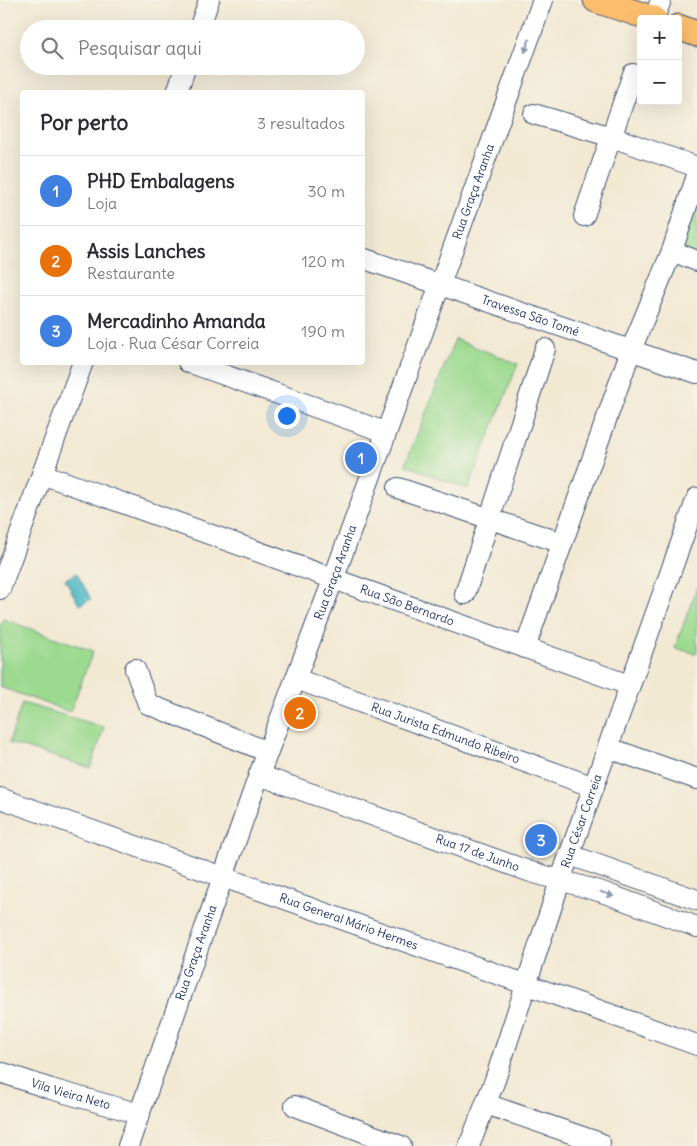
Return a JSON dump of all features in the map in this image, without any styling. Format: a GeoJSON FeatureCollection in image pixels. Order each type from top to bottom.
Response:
{"type":"FeatureCollection","features":[{"type":"Feature","properties":{"kind":"main road"},"geometry":{"type":"LineString","coordinates":[[596,0],[642,15]]}},
{"type":"Feature","properties":{"kind":"main road"},"geometry":{"type":"LineString","coordinates":[[682,28],[697,34]]}},
{"type":"Feature","properties":{"kind":"street"},"geometry":{"type":"LineString","coordinates":[[202,20],[209,0]]}},
{"type":"Feature","properties":{"kind":"street","name":"Rua Graça Aranha"},"geometry":{"type":"LineString","coordinates":[[128,1146],[259,776],[333,580],[385,432],[544,0]]}},
{"type":"Feature","properties":{"kind":"street"},"geometry":{"type":"LineString","coordinates":[[655,15],[661,0]]}},
{"type":"Feature","properties":{"kind":"street"},"geometry":{"type":"LineString","coordinates":[[584,216],[633,74]]}},
{"type":"Feature","properties":{"kind":"street"},"geometry":{"type":"LineString","coordinates":[[178,90],[183,75]]}},
{"type":"Feature","properties":{"kind":"street"},"geometry":{"type":"LineString","coordinates":[[534,114],[612,137],[697,167]]}},
{"type":"Feature","properties":{"kind":"street"},"geometry":{"type":"LineString","coordinates":[[525,648],[630,350],[672,251],[697,175]]}},
{"type":"Feature","properties":{"kind":"street"},"geometry":{"type":"LineString","coordinates":[[672,251],[697,261]]}},
{"type":"Feature","properties":{"kind":"street","name":"Travessa São Tomé"},"geometry":{"type":"LineString","coordinates":[[365,259],[440,283],[697,373]]}},
{"type":"Feature","properties":{"kind":"street"},"geometry":{"type":"LineString","coordinates":[[465,594],[545,349]]}},
{"type":"Feature","properties":{"kind":"street"},"geometry":{"type":"LineString","coordinates":[[0,589],[82,365]]}},
{"type":"Feature","properties":{"kind":"street"},"geometry":{"type":"LineString","coordinates":[[196,365],[385,432]]}},
{"type":"Feature","properties":{"kind":"street","name":"Rua São Bernardo"},"geometry":{"type":"LineString","coordinates":[[42,474],[629,685]]}},
{"type":"Feature","properties":{"kind":"street"},"geometry":{"type":"LineString","coordinates":[[398,488],[562,543]]}},
{"type":"Feature","properties":{"kind":"street","name":"Rua César Correia"},"geometry":{"type":"LineString","coordinates":[[469,1146],[486,1104],[560,881],[697,498]]}},
{"type":"Feature","properties":{"kind":"street"},"geometry":{"type":"LineString","coordinates":[[135,669],[148,704],[268,752]]}},
{"type":"Feature","properties":{"kind":"street","name":"Rua Jurista Edmundo Ribeiro"},"geometry":{"type":"LineString","coordinates":[[296,679],[594,787]]}},
{"type":"Feature","properties":{"kind":"street"},"geometry":{"type":"LineString","coordinates":[[609,748],[697,779]]}},
{"type":"Feature","properties":{"kind":"street","name":"Rua 17 de Junho"},"geometry":{"type":"LineString","coordinates":[[259,776],[560,881],[602,892],[697,927]]}},
{"type":"Feature","properties":{"kind":"street","name":"Rua General Mário Hermes"},"geometry":{"type":"LineString","coordinates":[[0,798],[225,876],[697,1045]]}},
{"type":"Feature","properties":{"kind":"street"},"geometry":{"type":"LineString","coordinates":[[570,854],[697,900]]}},
{"type":"Feature","properties":{"kind":"street","name":"Vila Vieira Neto"},"geometry":{"type":"LineString","coordinates":[[3,1073],[51,1089],[140,1114]]}},
{"type":"Feature","properties":{"kind":"street"},"geometry":{"type":"LineString","coordinates":[[486,1104],[600,1143]]}},
{"type":"Feature","properties":{"kind":"street"},"geometry":{"type":"LineString","coordinates":[[295,1106],[401,1146]]}},
{"type":"Feature","properties":{"kind":"green space"},"geometry":{"type":"Polygon","coordinates":[[[697,204],[697,258],[680,252],[697,204]]]}},
{"type":"Feature","properties":{"kind":"green space"},"geometry":{"type":"Polygon","coordinates":[[[455,339],[518,364],[468,489],[405,465],[455,339]]]}},
{"type":"Feature","properties":{"kind":"green space"},"geometry":{"type":"Polygon","coordinates":[[[697,587],[697,654],[675,648],[697,587]]]}},
{"type":"Feature","properties":{"kind":"green space"},"geometry":{"type":"Polygon","coordinates":[[[3,619],[93,651],[70,712],[0,687],[0,627],[3,619]]]}},
{"type":"Feature","properties":{"kind":"green space"},"geometry":{"type":"Polygon","coordinates":[[[22,703],[104,727],[91,768],[9,743],[22,703]]]}},
{"type":"Feature","properties":{"kind":"water"},"geometry":{"type":"Polygon","coordinates":[[[77,573],[91,599],[79,605],[65,579],[77,573]]]}},
{"type":"Feature","properties":{"kind":"place","name":"PHD Embalagens"},"geometry":{"type":"Point","coordinates":[361,458]}},
{"type":"Feature","properties":{"kind":"place","name":"Assis Lanches"},"geometry":{"type":"Point","coordinates":[300,713]}},
{"type":"Feature","properties":{"kind":"place","name":"Mercadinho Amanda"},"geometry":{"type":"Point","coordinates":[541,840]}}]}
